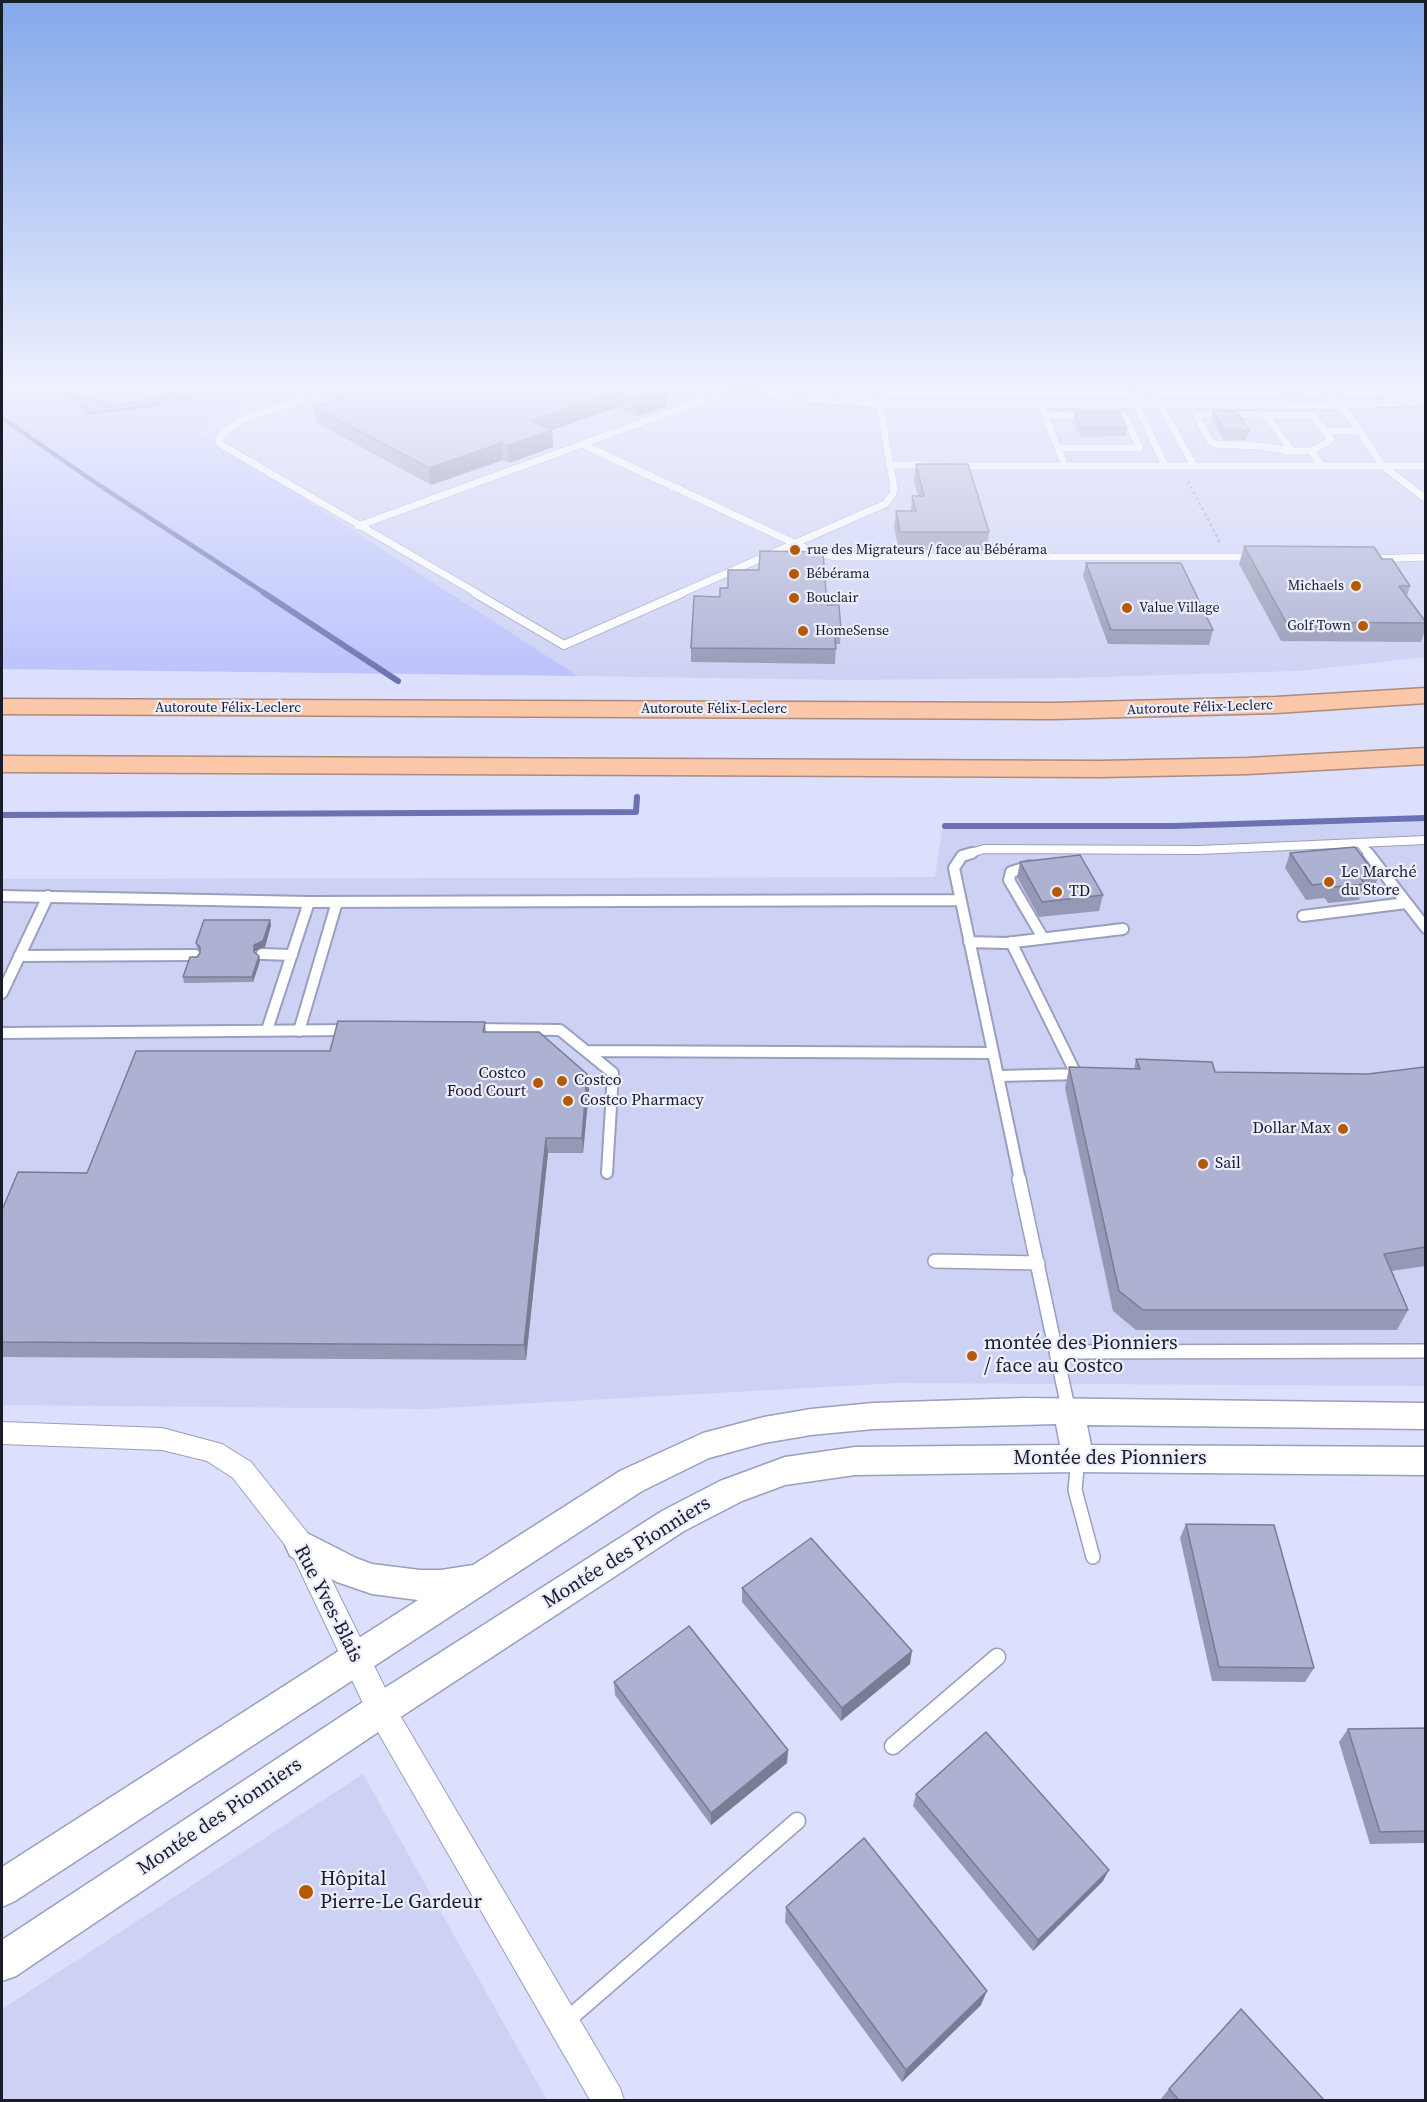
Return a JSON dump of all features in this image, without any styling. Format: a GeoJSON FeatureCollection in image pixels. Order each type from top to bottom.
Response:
{"type":"FeatureCollection","features":[{"type":"Feature","properties":{"kind":"highway","name":"Autoroute Félix-Leclerc"},"geometry":{"type":"LineString","coordinates":[[2,707],[1054,711],[1247,707],[1425,695]]}},
{"type":"Feature","properties":{"kind":"highway"},"geometry":{"type":"LineString","coordinates":[[2,764],[1100,769],[1296,765],[1425,756]]}},
{"type":"Feature","properties":{"kind":"street"},"geometry":{"type":"LineString","coordinates":[[2,1888],[631,1481],[703,1446],[754,1432],[811,1422],[873,1416],[1070,1412],[1425,1416]]}},
{"type":"Feature","properties":{"kind":"street"},"geometry":{"type":"LineString","coordinates":[[1070,1412],[1078,1458]]}},
{"type":"Feature","properties":{"kind":"street","name":"Rue Yves-Blais"},"geometry":{"type":"LineString","coordinates":[[2,1433],[162,1439],[213,1452],[242,1470],[301,1545],[381,1710],[608,2100]]}},
{"type":"Feature","properties":{"kind":"street","name":"Montée des Pionniers"},"geometry":{"type":"LineString","coordinates":[[2,1962],[381,1710],[673,1521],[731,1491],[785,1471],[855,1461],[1078,1458],[1425,1461]]}},
{"type":"Feature","properties":{"kind":"street"},"geometry":{"type":"LineString","coordinates":[[301,1545],[348,1571],[402,1584],[441,1585],[468,1580],[492,1571]]}},
{"type":"Feature","properties":{"kind":"lane"},"geometry":{"type":"LineString","coordinates":[[288,485],[564,645],[885,504],[893,494],[894,485]]}},
{"type":"Feature","properties":{"kind":"lane"},"geometry":{"type":"LineString","coordinates":[[358,526],[470,485]]}},
{"type":"Feature","properties":{"kind":"lane"},"geometry":{"type":"LineString","coordinates":[[670,485],[820,555],[835,557],[1263,557]]}},
{"type":"Feature","properties":{"kind":"lane"},"geometry":{"type":"LineString","coordinates":[[1407,485],[1425,499]]}},
{"type":"Feature","properties":{"kind":"lane"},"geometry":{"type":"LineString","coordinates":[[1371,559],[1425,556]]}},
{"type":"Feature","properties":{"kind":"lane"},"geometry":{"type":"LineString","coordinates":[[1070,1412],[954,868],[962,856],[984,849],[1199,850],[1425,840]]}},
{"type":"Feature","properties":{"kind":"lane"},"geometry":{"type":"LineString","coordinates":[[1360,843],[1425,928]]}},
{"type":"Feature","properties":{"kind":"lane"},"geometry":{"type":"LineString","coordinates":[[1043,938],[1009,880],[1011,872],[1023,867],[1044,864]]}},
{"type":"Feature","properties":{"kind":"lane"},"geometry":{"type":"LineString","coordinates":[[2,896],[309,902],[960,900]]}},
{"type":"Feature","properties":{"kind":"lane"},"geometry":{"type":"LineString","coordinates":[[2,993],[48,896]]}},
{"type":"Feature","properties":{"kind":"lane"},"geometry":{"type":"LineString","coordinates":[[267,1030],[309,902]]}},
{"type":"Feature","properties":{"kind":"lane"},"geometry":{"type":"LineString","coordinates":[[299,1031],[337,902]]}},
{"type":"Feature","properties":{"kind":"lane"},"geometry":{"type":"LineString","coordinates":[[1303,916],[1406,903]]}},
{"type":"Feature","properties":{"kind":"lane"},"geometry":{"type":"LineString","coordinates":[[969,942],[1011,942],[1123,929]]}},
{"type":"Feature","properties":{"kind":"lane"},"geometry":{"type":"LineString","coordinates":[[1011,942],[1076,1074]]}},
{"type":"Feature","properties":{"kind":"lane"},"geometry":{"type":"LineString","coordinates":[[19,956],[195,954]]}},
{"type":"Feature","properties":{"kind":"lane"},"geometry":{"type":"LineString","coordinates":[[262,954],[292,955]]}},
{"type":"Feature","properties":{"kind":"lane"},"geometry":{"type":"LineString","coordinates":[[2,1033],[358,1029]]}},
{"type":"Feature","properties":{"kind":"lane"},"geometry":{"type":"LineString","coordinates":[[461,1029],[560,1030],[613,1072],[608,1173]]}},
{"type":"Feature","properties":{"kind":"lane"},"geometry":{"type":"LineString","coordinates":[[587,1051],[993,1053]]}},
{"type":"Feature","properties":{"kind":"lane"},"geometry":{"type":"LineString","coordinates":[[998,1076],[1098,1073]]}},
{"type":"Feature","properties":{"kind":"lane"},"geometry":{"type":"LineString","coordinates":[[934,1261],[1038,1263]]}},
{"type":"Feature","properties":{"kind":"lane"},"geometry":{"type":"LineString","coordinates":[[1058,1352],[1425,1351]]}},
{"type":"Feature","properties":{"kind":"lane"},"geometry":{"type":"LineString","coordinates":[[1078,1458],[1075,1490],[1093,1557]]}},
{"type":"Feature","properties":{"kind":"lane"},"geometry":{"type":"LineString","coordinates":[[893,1746],[997,1657]]}},
{"type":"Feature","properties":{"kind":"lane"},"geometry":{"type":"LineString","coordinates":[[563,2023],[797,1821]]}},
{"type":"Feature","properties":{"kind":"path"},"geometry":{"type":"LineString","coordinates":[[1191,485],[1225,552]]}},
{"type":"Feature","properties":{"kind":"shaded area"},"geometry":{"type":"Polygon","coordinates":[[[2,485],[283,485],[578,676],[2,669],[2,485]]]}},
{"type":"Feature","properties":{"kind":"shaded area"},"geometry":{"type":"Polygon","coordinates":[[[283,485],[1425,485],[1425,657],[1298,671],[1069,678],[847,680],[578,676],[283,485]]]}},
{"type":"Feature","properties":{"kind":"shaded area"},"geometry":{"type":"Polygon","coordinates":[[[1425,819],[1425,1386],[898,1383],[427,1409],[2,1405],[2,879],[935,877],[942,829],[1397,823],[1425,819]]]}},
{"type":"Feature","properties":{"kind":"shaded area","name":"Hôpital Pierre-Le Gardeur"},"geometry":{"type":"Polygon","coordinates":[[[363,1774],[547,2100],[2,2100],[2,2009],[363,1774]]]}},
{"type":"Feature","properties":{"kind":"building"},"geometry":{"type":"Polygon","coordinates":[[[921,485],[975,485],[989,532],[900,532],[896,511],[916,511],[912,496],[924,496],[921,485]]]}},
{"type":"Feature","properties":{"kind":"building"},"geometry":{"type":"Polygon","coordinates":[[[1244,546],[1374,547],[1382,559],[1392,559],[1410,586],[1399,586],[1425,623],[1286,622],[1244,546]]]}},
{"type":"Feature","properties":{"kind":"building"},"geometry":{"type":"Polygon","coordinates":[[[760,551],[823,552],[827,605],[839,605],[841,630],[834,630],[836,649],[691,648],[694,596],[720,597],[720,588],[728,588],[728,570],[759,570],[760,551]]]}},
{"type":"Feature","properties":{"kind":"building"},"geometry":{"type":"Polygon","coordinates":[[[1086,563],[1181,563],[1213,630],[1111,630],[1086,563]]]}},
{"type":"Feature","properties":{"kind":"building"},"geometry":{"type":"Polygon","coordinates":[[[1355,847],[1378,878],[1361,879],[1365,884],[1333,887],[1330,883],[1312,885],[1290,853],[1355,847]]]}},
{"type":"Feature","properties":{"kind":"building"},"geometry":{"type":"Polygon","coordinates":[[[1080,855],[1103,895],[1042,902],[1020,862],[1080,855]]]}},
{"type":"Feature","properties":{"kind":"building"},"geometry":{"type":"Polygon","coordinates":[[[204,920],[270,920],[263,941],[254,945],[254,952],[259,956],[252,977],[183,977],[190,957],[197,957],[200,953],[200,947],[196,943],[204,920]]]}},
{"type":"Feature","properties":{"kind":"building"},"geometry":{"type":"Polygon","coordinates":[[[338,1021],[485,1022],[483,1032],[539,1032],[587,1074],[582,1138],[546,1138],[524,1345],[2,1342],[2,1210],[18,1172],[87,1173],[136,1051],[330,1051],[338,1021]]]}},
{"type":"Feature","properties":{"kind":"building"},"geometry":{"type":"Polygon","coordinates":[[[1136,1059],[1212,1062],[1215,1072],[1368,1074],[1425,1067],[1425,1247],[1384,1254],[1408,1310],[1143,1310],[1119,1291],[1069,1067],[1140,1069],[1136,1059]]]}},
{"type":"Feature","properties":{"kind":"building"},"geometry":{"type":"Polygon","coordinates":[[[1186,1524],[1274,1525],[1314,1668],[1219,1667],[1186,1524]]]}},
{"type":"Feature","properties":{"kind":"building"},"geometry":{"type":"Polygon","coordinates":[[[811,1538],[912,1651],[842,1708],[742,1588],[811,1538]]]}},
{"type":"Feature","properties":{"kind":"building"},"geometry":{"type":"Polygon","coordinates":[[[689,1626],[788,1750],[711,1813],[614,1682],[689,1626]]]}},
{"type":"Feature","properties":{"kind":"building"},"geometry":{"type":"Polygon","coordinates":[[[1425,1728],[1425,1831],[1380,1832],[1348,1729],[1425,1728]]]}},
{"type":"Feature","properties":{"kind":"building"},"geometry":{"type":"Polygon","coordinates":[[[986,1732],[1109,1870],[1038,1940],[916,1794],[986,1732]]]}},
{"type":"Feature","properties":{"kind":"building"},"geometry":{"type":"Polygon","coordinates":[[[864,1838],[987,1991],[906,2070],[786,1907],[864,1838]]]}},
{"type":"Feature","properties":{"kind":"building"},"geometry":{"type":"Polygon","coordinates":[[[1241,2009],[1324,2100],[1179,2100],[1169,2089],[1241,2009]]]}},
{"type":"Feature","properties":{"kind":"waterway"},"geometry":{"type":"LineString","coordinates":[[99,485],[266,594]]}},
{"type":"Feature","properties":{"kind":"waterway"},"geometry":{"type":"LineString","coordinates":[[264,593],[398,681]]}},
{"type":"Feature","properties":{"kind":"waterway"},"geometry":{"type":"LineString","coordinates":[[2,815],[636,812],[637,797]]}},
{"type":"Feature","properties":{"kind":"waterway"},"geometry":{"type":"LineString","coordinates":[[945,826],[1173,826],[1426,818]]}},
{"type":"Feature","properties":{"kind":"place","name":"rue des Migrateurs / face au Bébérama"},"geometry":{"type":"Point","coordinates":[795,550]}},
{"type":"Feature","properties":{"kind":"place","name":"Bébérama"},"geometry":{"type":"Point","coordinates":[794,574]}},
{"type":"Feature","properties":{"kind":"place","name":"Michaels"},"geometry":{"type":"Point","coordinates":[1356,586]}},
{"type":"Feature","properties":{"kind":"place","name":"Bouclair"},"geometry":{"type":"Point","coordinates":[794,598]}},
{"type":"Feature","properties":{"kind":"place","name":"Value Village"},"geometry":{"type":"Point","coordinates":[1127,608]}},
{"type":"Feature","properties":{"kind":"place","name":"Golf Town"},"geometry":{"type":"Point","coordinates":[1363,626]}},
{"type":"Feature","properties":{"kind":"place","name":"HomeSense"},"geometry":{"type":"Point","coordinates":[803,631]}},
{"type":"Feature","properties":{"kind":"place","name":"Le Marché du Store"},"geometry":{"type":"Point","coordinates":[1329,882]}},
{"type":"Feature","properties":{"kind":"place","name":"TD"},"geometry":{"type":"Point","coordinates":[1057,892]}},
{"type":"Feature","properties":{"kind":"place","name":"Costco"},"geometry":{"type":"Point","coordinates":[562,1081]}},
{"type":"Feature","properties":{"kind":"place","name":"Costco Food Court"},"geometry":{"type":"Point","coordinates":[538,1083]}},
{"type":"Feature","properties":{"kind":"place","name":"Costco Pharmacy"},"geometry":{"type":"Point","coordinates":[568,1101]}},
{"type":"Feature","properties":{"kind":"place","name":"Dollar Max"},"geometry":{"type":"Point","coordinates":[1343,1129]}},
{"type":"Feature","properties":{"kind":"place","name":"Sail"},"geometry":{"type":"Point","coordinates":[1203,1164]}},
{"type":"Feature","properties":{"kind":"place","name":"montée des Pionniers / face au Costco"},"geometry":{"type":"Point","coordinates":[972,1356]}},
{"type":"Feature","properties":{"kind":"place","name":"Hôpital Pierre-Le Gardeur"},"geometry":{"type":"Point","coordinates":[306,1892]}}]}
